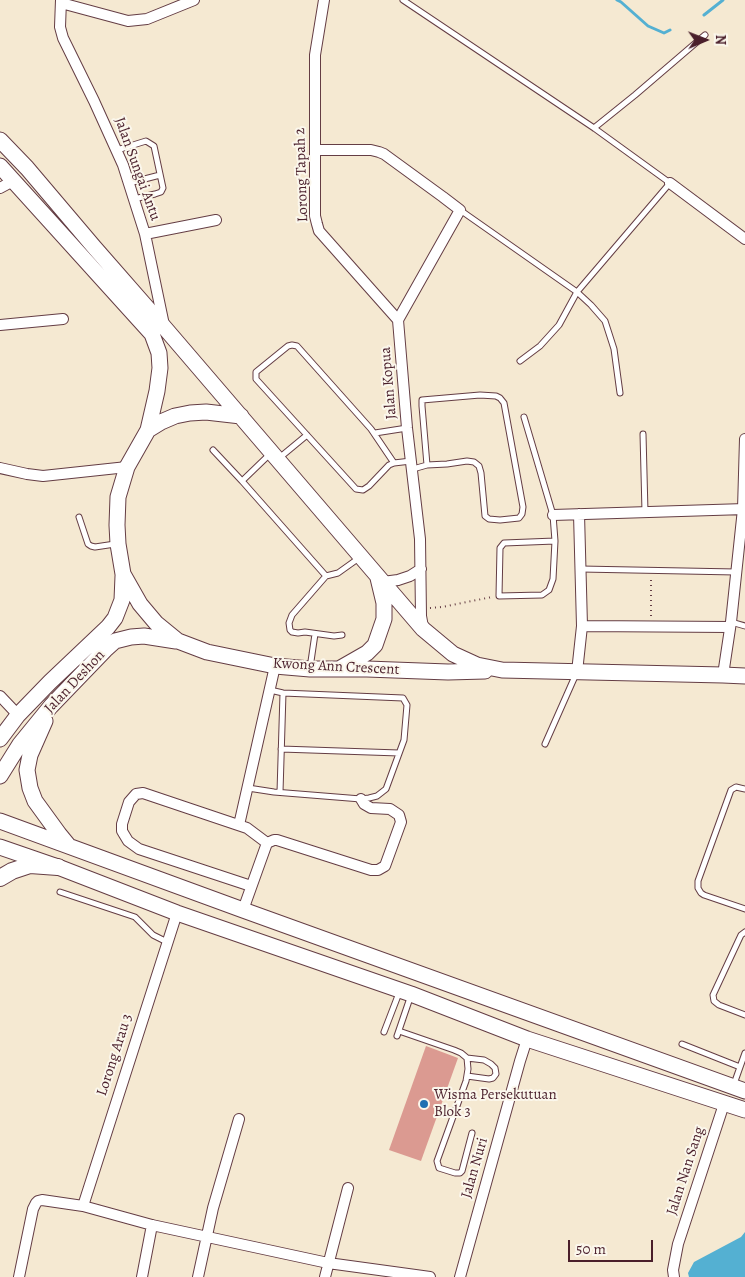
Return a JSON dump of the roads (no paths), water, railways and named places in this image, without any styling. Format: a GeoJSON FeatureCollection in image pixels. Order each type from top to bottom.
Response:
{"type":"FeatureCollection","features":[{"type":"Feature","properties":{"kind":"main road"},"geometry":{"type":"LineString","coordinates":[[0,140],[27,168],[423,629],[453,654],[477,665],[502,670],[745,676]]}},
{"type":"Feature","properties":{"kind":"main road","name":"Kwong Ann Crescent"},"geometry":{"type":"LineString","coordinates":[[0,166],[7,184],[152,334],[159,353],[160,368],[157,391],[148,430],[127,467],[118,497],[118,544],[123,574],[140,604],[156,623],[178,641],[207,652],[275,666],[338,670],[367,669],[448,672],[502,670]]}},
{"type":"Feature","properties":{"kind":"main road"},"geometry":{"type":"LineString","coordinates":[[148,430],[175,416],[190,413],[206,412],[240,416]]}},
{"type":"Feature","properties":{"kind":"main road","name":"Jalan Deshon"},"geometry":{"type":"LineString","coordinates":[[0,739],[18,715],[115,618],[122,600],[123,574]]}},
{"type":"Feature","properties":{"kind":"main road"},"geometry":{"type":"LineString","coordinates":[[338,670],[367,653],[375,645],[384,619],[384,603],[380,578]]}},
{"type":"Feature","properties":{"kind":"main road","name":"Jalan Deshon"},"geometry":{"type":"LineString","coordinates":[[0,776],[20,744],[51,706],[105,650],[116,642],[131,637],[144,636],[178,641]]}},
{"type":"Feature","properties":{"kind":"main road"},"geometry":{"type":"LineString","coordinates":[[51,706],[30,755],[27,770],[30,788],[36,802],[69,846]]}},
{"type":"Feature","properties":{"kind":"main road"},"geometry":{"type":"LineString","coordinates":[[0,821],[739,1089]]}},
{"type":"Feature","properties":{"kind":"main road"},"geometry":{"type":"LineString","coordinates":[[0,847],[58,867],[176,913],[405,992],[527,1039],[745,1110]]}},
{"type":"Feature","properties":{"kind":"main road"},"geometry":{"type":"LineString","coordinates":[[0,878],[12,871],[30,865],[58,867]]}},
{"type":"Feature","properties":{"kind":"street"},"geometry":{"type":"LineString","coordinates":[[61,2],[128,21],[147,19],[194,0]]}},
{"type":"Feature","properties":{"kind":"street","name":"Lorong Tapah 2"},"geometry":{"type":"LineString","coordinates":[[324,0],[315,55],[315,216],[319,232],[398,320]]}},
{"type":"Feature","properties":{"kind":"street","name":"Jalan Sungai Antu"},"geometry":{"type":"LineString","coordinates":[[61,2],[60,27],[63,38],[117,150],[130,183],[145,234],[164,327]]}},
{"type":"Feature","properties":{"kind":"street"},"geometry":{"type":"LineString","coordinates":[[315,150],[371,150],[379,152],[460,210],[398,320]]}},
{"type":"Feature","properties":{"kind":"street"},"geometry":{"type":"LineString","coordinates":[[670,183],[745,239]]}},
{"type":"Feature","properties":{"kind":"street"},"geometry":{"type":"LineString","coordinates":[[145,234],[216,220]]}},
{"type":"Feature","properties":{"kind":"street"},"geometry":{"type":"LineString","coordinates":[[0,326],[62,319]]}},
{"type":"Feature","properties":{"kind":"street","name":"Jalan Kopua"},"geometry":{"type":"LineString","coordinates":[[398,320],[420,539],[423,629]]}},
{"type":"Feature","properties":{"kind":"street"},"geometry":{"type":"LineString","coordinates":[[723,675],[739,579],[744,509],[745,439]]}},
{"type":"Feature","properties":{"kind":"street"},"geometry":{"type":"LineString","coordinates":[[0,468],[43,476],[127,467]]}},
{"type":"Feature","properties":{"kind":"street"},"geometry":{"type":"LineString","coordinates":[[553,515],[744,509]]}},
{"type":"Feature","properties":{"kind":"street"},"geometry":{"type":"LineString","coordinates":[[577,672],[582,626],[579,514]]}},
{"type":"Feature","properties":{"kind":"street"},"geometry":{"type":"LineString","coordinates":[[380,578],[398,580],[410,576],[421,569]]}},
{"type":"Feature","properties":{"kind":"street"},"geometry":{"type":"LineString","coordinates":[[582,626],[730,624]]}},
{"type":"Feature","properties":{"kind":"street"},"geometry":{"type":"LineString","coordinates":[[239,825],[275,666]]}},
{"type":"Feature","properties":{"kind":"street"},"geometry":{"type":"LineString","coordinates":[[0,696],[18,715]]}},
{"type":"Feature","properties":{"kind":"street"},"geometry":{"type":"LineString","coordinates":[[251,886],[139,849],[128,841],[122,831],[122,824],[129,802],[136,794],[143,793],[247,828],[267,843]]}},
{"type":"Feature","properties":{"kind":"street"},"geometry":{"type":"LineString","coordinates":[[243,910],[267,843],[274,840],[371,870],[378,870],[385,866],[401,822],[399,815],[390,810],[370,808],[361,799]]}},
{"type":"Feature","properties":{"kind":"street","name":"Lorong Arau 3"},"geometry":{"type":"LineString","coordinates":[[83,1206],[176,913]]}},
{"type":"Feature","properties":{"kind":"street","name":"Jalan Nuri"},"geometry":{"type":"LineString","coordinates":[[460,1277],[527,1039]]}},
{"type":"Feature","properties":{"kind":"street","name":"Jalan Nan Sang"},"geometry":{"type":"LineString","coordinates":[[674,1277],[673,1270],[678,1244],[724,1104]]}},
{"type":"Feature","properties":{"kind":"street"},"geometry":{"type":"LineString","coordinates":[[198,1277],[206,1238],[239,1119]]}},
{"type":"Feature","properties":{"kind":"street"},"geometry":{"type":"LineString","coordinates":[[325,1277],[348,1188]]}},
{"type":"Feature","properties":{"kind":"street"},"geometry":{"type":"LineString","coordinates":[[19,1277],[33,1209],[38,1200],[83,1206],[206,1238],[328,1263],[430,1277]]}},
{"type":"Feature","properties":{"kind":"street"},"geometry":{"type":"LineString","coordinates":[[142,1277],[152,1225]]}},
{"type":"Feature","properties":{"kind":"lane"},"geometry":{"type":"LineString","coordinates":[[403,0],[594,128],[670,183],[578,292],[559,325],[540,346],[520,361]]}},
{"type":"Feature","properties":{"kind":"lane"},"geometry":{"type":"LineString","coordinates":[[594,128],[705,35]]}},
{"type":"Feature","properties":{"kind":"lane"},"geometry":{"type":"LineString","coordinates":[[117,150],[146,141],[154,146],[163,188],[161,192],[134,199]]}},
{"type":"Feature","properties":{"kind":"lane"},"geometry":{"type":"LineString","coordinates":[[130,183],[160,175]]}},
{"type":"Feature","properties":{"kind":"lane"},"geometry":{"type":"LineString","coordinates":[[460,210],[578,292],[605,320],[614,350],[620,393]]}},
{"type":"Feature","properties":{"kind":"lane"},"geometry":{"type":"LineString","coordinates":[[394,463],[375,433],[297,346],[288,346],[256,372],[256,379],[356,489],[362,490],[370,486],[389,465],[394,463],[427,465],[474,462],[479,466],[481,473],[485,516],[489,519],[500,520],[518,518],[522,514],[523,507],[504,403],[500,398],[480,395],[422,400],[427,465]]}},
{"type":"Feature","properties":{"kind":"lane"},"geometry":{"type":"LineString","coordinates":[[524,417],[553,515],[555,541],[553,579],[549,590],[542,596],[499,596],[500,548],[504,543],[555,541]]}},
{"type":"Feature","properties":{"kind":"lane"},"geometry":{"type":"LineString","coordinates":[[375,433],[408,428]]}},
{"type":"Feature","properties":{"kind":"lane"},"geometry":{"type":"LineString","coordinates":[[643,434],[645,512]]}},
{"type":"Feature","properties":{"kind":"lane"},"geometry":{"type":"LineString","coordinates":[[242,481],[275,456],[307,436]]}},
{"type":"Feature","properties":{"kind":"lane"},"geometry":{"type":"LineString","coordinates":[[213,450],[326,576]]}},
{"type":"Feature","properties":{"kind":"lane"},"geometry":{"type":"LineString","coordinates":[[79,517],[88,544],[94,547],[118,544]]}},
{"type":"Feature","properties":{"kind":"lane"},"geometry":{"type":"LineString","coordinates":[[342,635],[292,632],[289,623],[292,615],[326,576],[338,573],[362,557]]}},
{"type":"Feature","properties":{"kind":"lane"},"geometry":{"type":"LineString","coordinates":[[580,569],[652,571],[739,579]]}},
{"type":"Feature","properties":{"kind":"lane"},"geometry":{"type":"LineString","coordinates":[[730,624],[745,626]]}},
{"type":"Feature","properties":{"kind":"lane"},"geometry":{"type":"LineString","coordinates":[[310,669],[315,634]]}},
{"type":"Feature","properties":{"kind":"lane"},"geometry":{"type":"LineString","coordinates":[[545,744],[577,672]]}},
{"type":"Feature","properties":{"kind":"lane"},"geometry":{"type":"LineString","coordinates":[[248,788],[361,799],[378,796],[386,789],[404,740],[407,704],[403,698],[283,693],[270,690]]}},
{"type":"Feature","properties":{"kind":"lane"},"geometry":{"type":"LineString","coordinates":[[280,792],[283,693]]}},
{"type":"Feature","properties":{"kind":"lane"},"geometry":{"type":"LineString","coordinates":[[282,749],[399,753]]}},
{"type":"Feature","properties":{"kind":"lane"},"geometry":{"type":"LineString","coordinates":[[745,789],[736,787],[731,790],[698,881],[698,888],[704,895],[745,909]]}},
{"type":"Feature","properties":{"kind":"lane"},"geometry":{"type":"LineString","coordinates":[[60,892],[135,917],[152,935],[166,942]]}},
{"type":"Feature","properties":{"kind":"lane"},"geometry":{"type":"LineString","coordinates":[[745,932],[741,935],[713,995],[714,1001],[719,1005],[745,1015]]}},
{"type":"Feature","properties":{"kind":"lane"},"geometry":{"type":"LineString","coordinates":[[384,1032],[405,992]]}},
{"type":"Feature","properties":{"kind":"lane"},"geometry":{"type":"LineString","coordinates":[[405,992],[398,1034],[454,1050],[467,1058],[477,1059],[496,1068],[496,1074],[493,1078],[467,1076]]}},
{"type":"Feature","properties":{"kind":"lane"},"geometry":{"type":"LineString","coordinates":[[682,1044],[740,1067]]}},
{"type":"Feature","properties":{"kind":"lane"},"geometry":{"type":"LineString","coordinates":[[739,1089],[740,1067],[745,1053]]}},
{"type":"Feature","properties":{"kind":"lane"},"geometry":{"type":"LineString","coordinates":[[467,1058],[466,1081],[437,1161],[439,1168],[455,1173],[462,1171],[472,1133]]}},
{"type":"Feature","properties":{"kind":"water"},"geometry":{"type":"Polygon","coordinates":[[[745,1232],[745,1277],[689,1277],[688,1273],[694,1262],[741,1237],[745,1232]]]}},
{"type":"Feature","properties":{"kind":"waterway"},"geometry":{"type":"LineString","coordinates":[[617,0],[648,26],[664,33],[670,30]]}},
{"type":"Feature","properties":{"kind":"waterway"},"geometry":{"type":"LineString","coordinates":[[704,15],[723,0]]}},
{"type":"Feature","properties":{"kind":"place","name":"Wisma Persekutuan Blok 3"},"geometry":{"type":"Point","coordinates":[424,1104]}}]}
